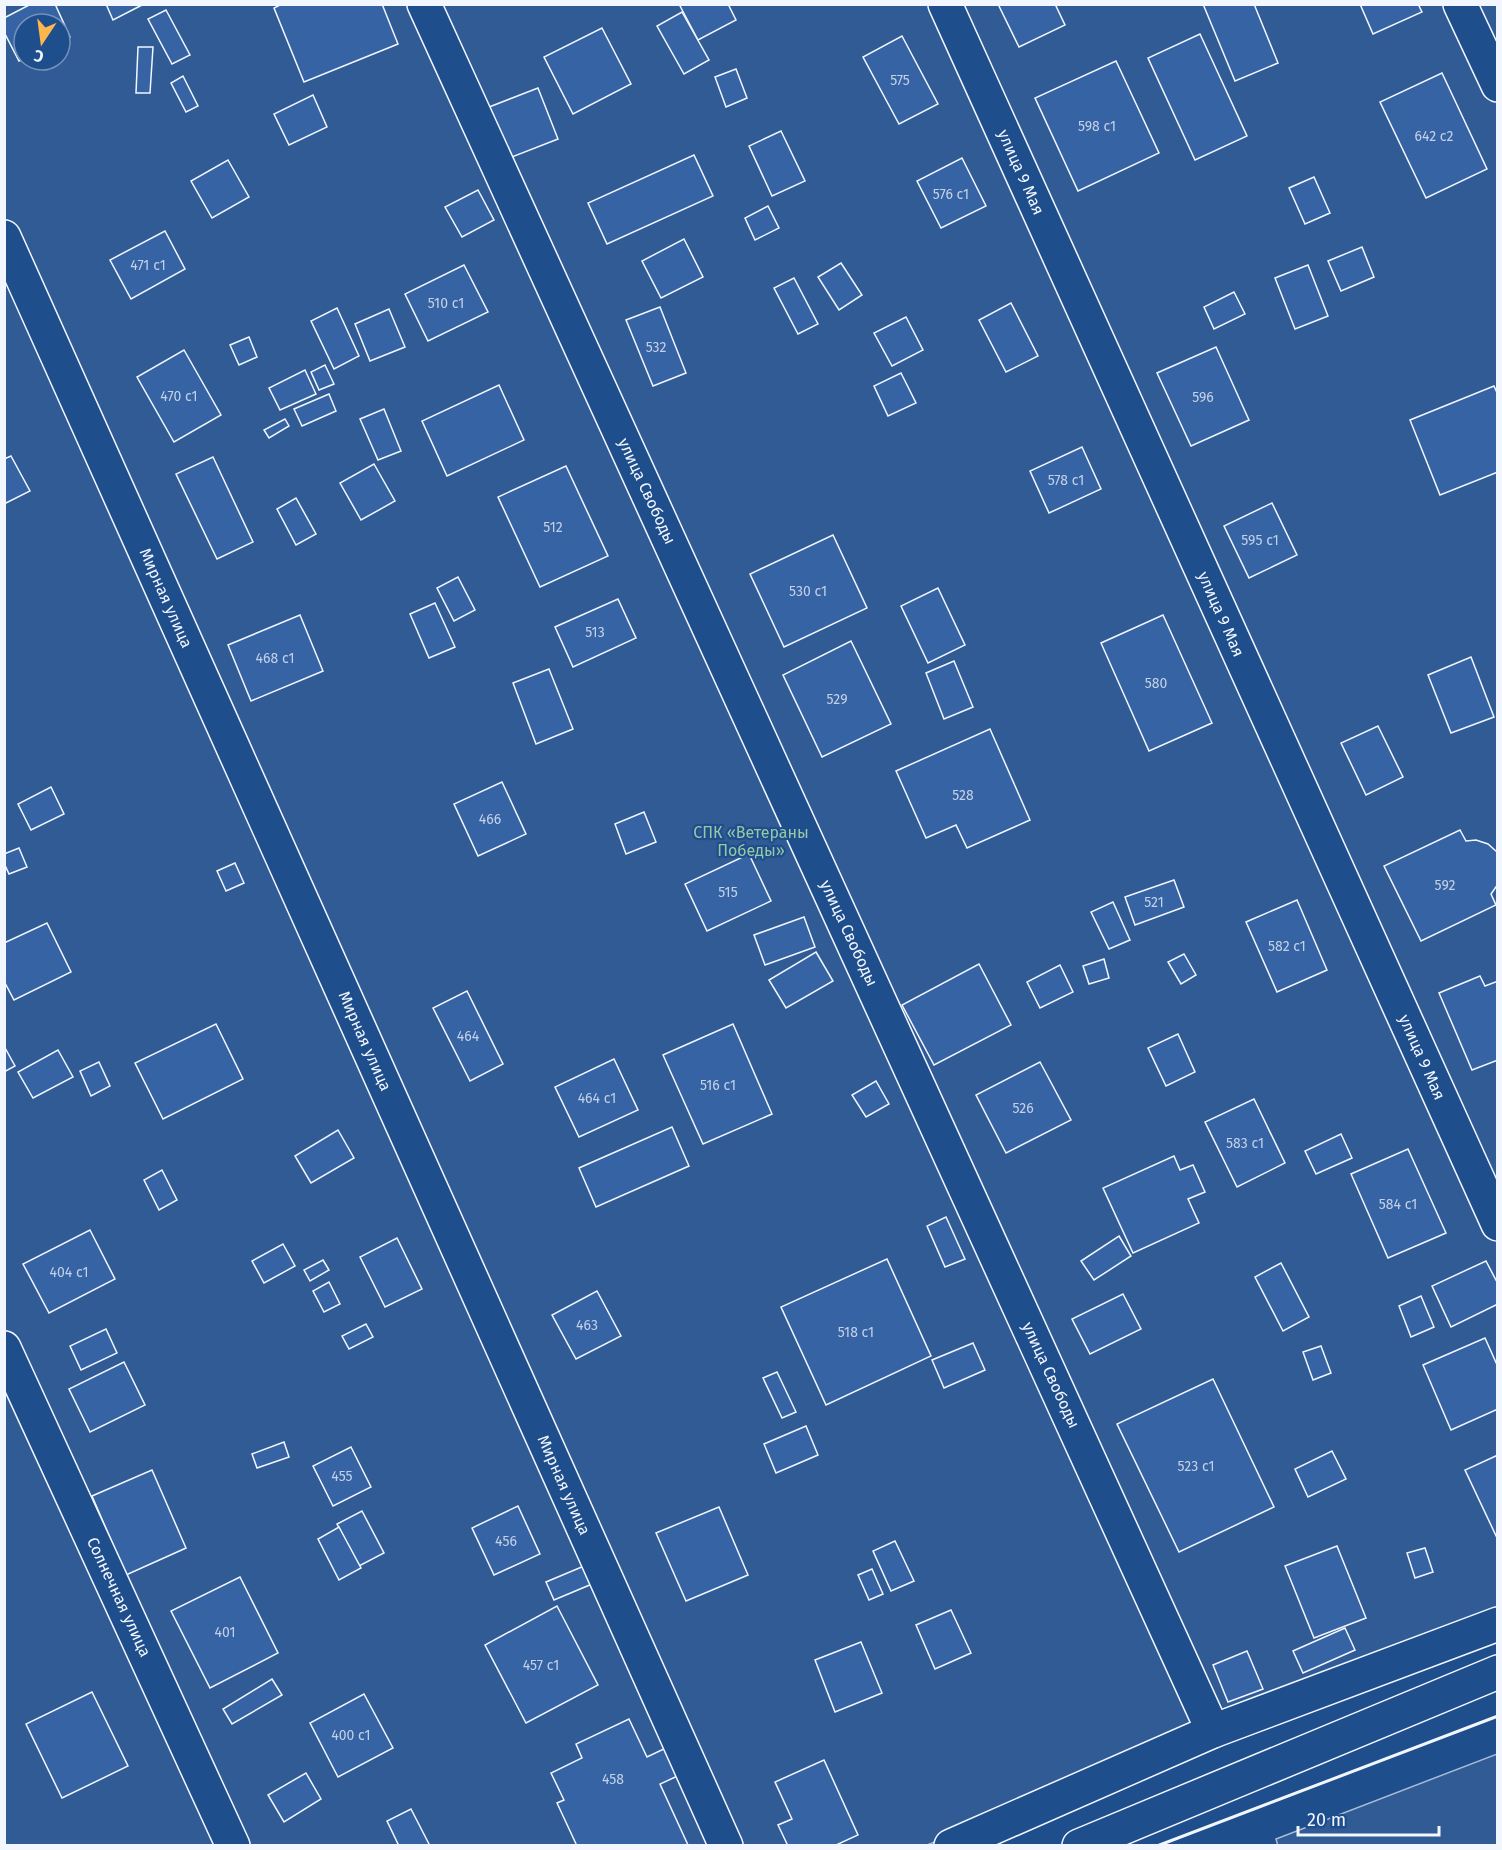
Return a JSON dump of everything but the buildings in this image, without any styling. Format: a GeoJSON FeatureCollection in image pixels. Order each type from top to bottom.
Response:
{"type":"FeatureCollection","features":[{"type":"Feature","properties":{"kind":"street","name":"улица Свободы"},"geometry":{"type":"LineString","coordinates":[[424,4],[1213,1731]]}},
{"type":"Feature","properties":{"kind":"street","name":"улица 9 Мая"},"geometry":{"type":"LineString","coordinates":[[945,4],[1497,1224]]}},
{"type":"Feature","properties":{"kind":"street"},"geometry":{"type":"LineString","coordinates":[[1460,4],[1497,85]]}},
{"type":"Feature","properties":{"kind":"street","name":"Мирная улица"},"geometry":{"type":"LineString","coordinates":[[4,237],[726,1845]]}},
{"type":"Feature","properties":{"kind":"street","name":"Солнечная улица"},"geometry":{"type":"LineString","coordinates":[[4,1348],[233,1845]]}},
{"type":"Feature","properties":{"kind":"street"},"geometry":{"type":"LineString","coordinates":[[951,1845],[1213,1731],[1497,1624]]}},
{"type":"Feature","properties":{"kind":"street"},"geometry":{"type":"LineString","coordinates":[[1079,1845],[1497,1672]]}},
{"type":"Feature","properties":{"kind":"shaded area","name":"СПК «Ветераны Победы»"},"geometry":{"type":"Polygon","coordinates":[[[5,5],[1497,5],[1497,1622],[927,1845],[5,1846],[5,5]]]}},
{"type":"Feature","properties":{"kind":"shaded area"},"geometry":{"type":"Polygon","coordinates":[[[1497,1754],[1497,1845],[1278,1846],[1276,1839],[1497,1754]]]}},
{"type":"Feature","properties":{"kind":"wall"},"geometry":{"type":"LineString","coordinates":[[1157,1846],[1498,1716]]}}]}
